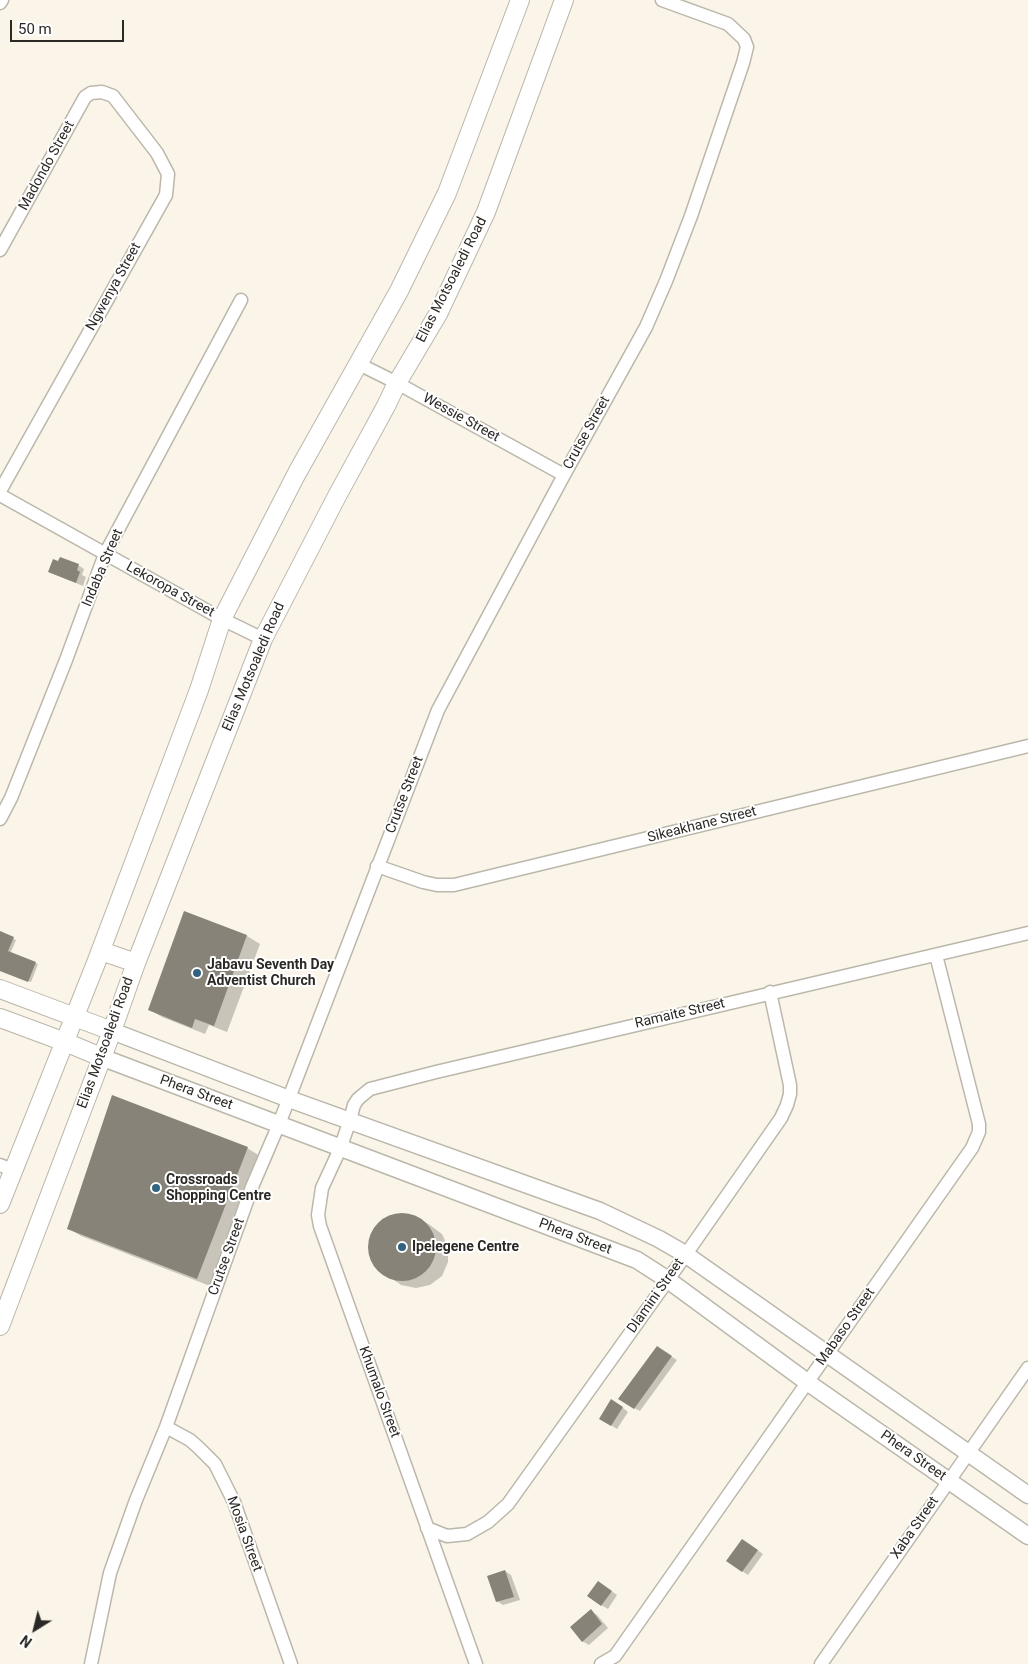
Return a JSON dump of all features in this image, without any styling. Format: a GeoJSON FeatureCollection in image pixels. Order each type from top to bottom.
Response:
{"type":"FeatureCollection","features":[{"type":"Feature","properties":{"kind":"main road"},"geometry":{"type":"LineString","coordinates":[[0,1204],[6,1167],[76,1018],[198,690],[222,619],[297,474],[398,291],[448,193],[520,0]]}},
{"type":"Feature","properties":{"kind":"main road","name":"Elias Motsoaledi Road"},"geometry":{"type":"LineString","coordinates":[[0,1326],[136,963],[263,639],[397,383],[438,314],[486,212],[564,0]]}},
{"type":"Feature","properties":{"kind":"main road"},"geometry":{"type":"LineString","coordinates":[[101,951],[136,963]]}},
{"type":"Feature","properties":{"kind":"main road","name":"Phera Street"},"geometry":{"type":"LineString","coordinates":[[0,989],[112,1031]]}},
{"type":"Feature","properties":{"kind":"main road","name":"Phera Street"},"geometry":{"type":"LineString","coordinates":[[0,1018],[101,1057]]}},
{"type":"Feature","properties":{"kind":"street","name":"Crutse Street"},"geometry":{"type":"LineString","coordinates":[[91,1664],[110,1573],[136,1500],[166,1427],[252,1187],[289,1099],[438,710],[646,327],[691,216],[743,63],[746,47],[740,33],[728,24],[662,0]]}},
{"type":"Feature","properties":{"kind":"street","name":"Madondo Street"},"geometry":{"type":"LineString","coordinates":[[0,250],[85,97],[91,93],[102,92]]}},
{"type":"Feature","properties":{"kind":"street","name":"Ngwenya Street"},"geometry":{"type":"LineString","coordinates":[[0,493],[166,196],[168,174],[158,153],[113,96],[102,92]]}},
{"type":"Feature","properties":{"kind":"street","name":"Indaba Street"},"geometry":{"type":"LineString","coordinates":[[0,819],[11,798],[66,660],[105,554],[240,300]]}},
{"type":"Feature","properties":{"kind":"street","name":"Wessie Street"},"geometry":{"type":"LineString","coordinates":[[358,363],[564,475]]}},
{"type":"Feature","properties":{"kind":"street","name":"Lekoropa Street"},"geometry":{"type":"LineString","coordinates":[[0,493],[222,619],[263,639]]}},
{"type":"Feature","properties":{"kind":"street","name":"Sikeakhane Street"},"geometry":{"type":"LineString","coordinates":[[377,866],[422,882],[437,885],[454,885],[1028,746]]}},
{"type":"Feature","properties":{"kind":"street","name":"Ramaite Street"},"geometry":{"type":"LineString","coordinates":[[350,1120],[358,1098],[375,1088],[770,992],[1028,933]]}},
{"type":"Feature","properties":{"kind":"street","name":"Mabaso Street"},"geometry":{"type":"LineString","coordinates":[[601,1664],[615,1656],[972,1148],[979,1132],[979,1124],[936,955]]}},
{"type":"Feature","properties":{"kind":"street","name":"Dlamini Street"},"geometry":{"type":"LineString","coordinates":[[427,1528],[447,1536],[467,1534],[488,1522],[508,1504],[781,1118],[790,1094],[790,1085],[770,992]]}},
{"type":"Feature","properties":{"kind":"street","name":"Phera Street"},"geometry":{"type":"LineString","coordinates":[[112,1031],[289,1099],[600,1210],[658,1239],[685,1254],[1028,1494]]}},
{"type":"Feature","properties":{"kind":"street","name":"Phera Street"},"geometry":{"type":"LineString","coordinates":[[101,1057],[637,1260],[668,1280],[807,1382],[1028,1536]]}},
{"type":"Feature","properties":{"kind":"street","name":"Khumalo Street"},"geometry":{"type":"LineString","coordinates":[[350,1120],[340,1149],[322,1188],[318,1215],[320,1226],[476,1664]]}},
{"type":"Feature","properties":{"kind":"street","name":"Xaba Street"},"geometry":{"type":"LineString","coordinates":[[821,1664],[1028,1368]]}},
{"type":"Feature","properties":{"kind":"street","name":"Mosia Street"},"geometry":{"type":"LineString","coordinates":[[166,1427],[190,1440],[199,1448],[215,1464],[226,1484],[291,1664]]}},
{"type":"Feature","properties":{"kind":"building"},"geometry":{"type":"Polygon","coordinates":[[[60,557],[79,564],[77,570],[80,572],[76,583],[48,572],[53,559],[58,561],[60,557]]]}},
{"type":"Feature","properties":{"kind":"building","name":"Jabavu Seventh Day Adventist Church"},"geometry":{"type":"Polygon","coordinates":[[[184,911],[247,935],[214,1026],[195,1019],[192,1028],[148,1010],[184,911]]]}},
{"type":"Feature","properties":{"kind":"building"},"geometry":{"type":"Polygon","coordinates":[[[0,931],[14,937],[8,951],[36,962],[28,982],[0,971],[0,931]]]}},
{"type":"Feature","properties":{"kind":"building","name":"Crossroads Shopping Centre"},"geometry":{"type":"Polygon","coordinates":[[[112,1095],[248,1147],[197,1279],[67,1229],[112,1095]]]}},
{"type":"Feature","properties":{"kind":"building","name":"Ipelegene Centre"},"geometry":{"type":"Polygon","coordinates":[[[402,1213],[415,1216],[426,1223],[433,1234],[436,1247],[433,1260],[426,1271],[415,1278],[402,1281],[389,1278],[378,1271],[371,1260],[368,1247],[371,1234],[378,1223],[389,1216],[402,1213]]]}},
{"type":"Feature","properties":{"kind":"building"},"geometry":{"type":"Polygon","coordinates":[[[657,1346],[672,1356],[634,1409],[618,1399],[657,1346]]]}},
{"type":"Feature","properties":{"kind":"building"},"geometry":{"type":"Polygon","coordinates":[[[611,1399],[623,1407],[611,1426],[599,1419],[611,1399]]]}},
{"type":"Feature","properties":{"kind":"building"},"geometry":{"type":"Polygon","coordinates":[[[742,1539],[758,1550],[742,1572],[726,1561],[742,1539]]]}},
{"type":"Feature","properties":{"kind":"building"},"geometry":{"type":"Polygon","coordinates":[[[505,1570],[514,1597],[496,1602],[487,1576],[505,1570]]]}},
{"type":"Feature","properties":{"kind":"building"},"geometry":{"type":"Polygon","coordinates":[[[598,1581],[612,1591],[601,1606],[587,1596],[598,1581]]]}},
{"type":"Feature","properties":{"kind":"building"},"geometry":{"type":"Polygon","coordinates":[[[591,1609],[602,1624],[582,1642],[570,1627],[591,1609]]]}},
{"type":"Feature","properties":{"kind":"place","name":"Jabavu Seventh Day Adventist Church"},"geometry":{"type":"Point","coordinates":[197,973]}},
{"type":"Feature","properties":{"kind":"place","name":"Crossroads Shopping Centre"},"geometry":{"type":"Point","coordinates":[156,1188]}},
{"type":"Feature","properties":{"kind":"place","name":"Ipelegene Centre"},"geometry":{"type":"Point","coordinates":[402,1247]}}]}
